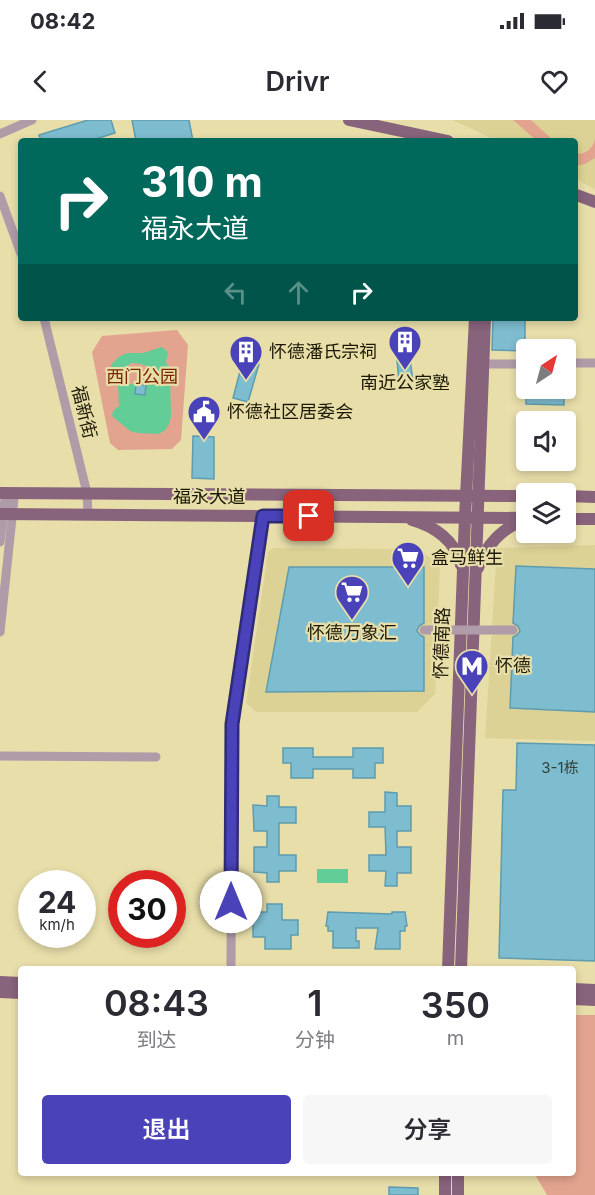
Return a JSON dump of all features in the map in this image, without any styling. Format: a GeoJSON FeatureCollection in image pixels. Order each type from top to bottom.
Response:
{"type":"FeatureCollection","features":[{"type":"Feature","properties":{"kind":"main road"},"geometry":{"type":"LineString","coordinates":[[349,120],[434,138]]}},
{"type":"Feature","properties":{"kind":"main road"},"geometry":{"type":"LineString","coordinates":[[578,196],[595,202]]}},
{"type":"Feature","properties":{"kind":"main road","name":"怀德南路"},"geometry":{"type":"LineString","coordinates":[[461,966],[475,321]]}},
{"type":"Feature","properties":{"kind":"main road","name":"怀德南路"},"geometry":{"type":"LineString","coordinates":[[472,495],[484,364],[485,321]]}},
{"type":"Feature","properties":{"kind":"main road","name":"福永大道"},"geometry":{"type":"LineString","coordinates":[[5,493],[516,496]]}},
{"type":"Feature","properties":{"kind":"main road"},"geometry":{"type":"LineString","coordinates":[[576,496],[595,496]]}},
{"type":"Feature","properties":{"kind":"main road","name":"福永大道"},"geometry":{"type":"LineString","coordinates":[[5,514],[516,519]]}},
{"type":"Feature","properties":{"kind":"main road"},"geometry":{"type":"LineString","coordinates":[[399,517],[422,524],[443,535],[456,551],[469,577],[497,537],[516,523]]}},
{"type":"Feature","properties":{"kind":"main road"},"geometry":{"type":"LineString","coordinates":[[576,519],[595,519]]}},
{"type":"Feature","properties":{"kind":"main road","name":"怀德南路"},"geometry":{"type":"LineString","coordinates":[[448,966],[469,577]]}},
{"type":"Feature","properties":{"kind":"main road"},"geometry":{"type":"LineString","coordinates":[[576,989],[595,990]]}},
{"type":"Feature","properties":{"kind":"main road"},"geometry":{"type":"LineString","coordinates":[[0,992],[18,993]]}},
{"type":"Feature","properties":{"kind":"main road"},"geometry":{"type":"LineString","coordinates":[[576,999],[595,1000]]}},
{"type":"Feature","properties":{"kind":"main road"},"geometry":{"type":"LineString","coordinates":[[445,1176],[445,1195]]}},
{"type":"Feature","properties":{"kind":"main road"},"geometry":{"type":"LineString","coordinates":[[458,1176],[458,1195]]}},
{"type":"Feature","properties":{"kind":"street"},"geometry":{"type":"LineString","coordinates":[[0,134],[32,120]]}},
{"type":"Feature","properties":{"kind":"street"},"geometry":{"type":"LineString","coordinates":[[0,196],[18,246]]}},
{"type":"Feature","properties":{"kind":"street","name":"福新街"},"geometry":{"type":"LineString","coordinates":[[45,321],[87,494],[88,514]]}},
{"type":"Feature","properties":{"kind":"street"},"geometry":{"type":"LineString","coordinates":[[576,363],[595,363]]}},
{"type":"Feature","properties":{"kind":"street"},"geometry":{"type":"LineString","coordinates":[[484,364],[516,364]]}},
{"type":"Feature","properties":{"kind":"street"},"geometry":{"type":"LineString","coordinates":[[0,632],[5,493]]}},
{"type":"Feature","properties":{"kind":"street"},"geometry":{"type":"LineString","coordinates":[[0,542],[5,514]]}},
{"type":"Feature","properties":{"kind":"street"},"geometry":{"type":"LineString","coordinates":[[231,966],[232,724],[263,516]]}},
{"type":"Feature","properties":{"kind":"street"},"geometry":{"type":"LineString","coordinates":[[424,630],[513,630]]}},
{"type":"Feature","properties":{"kind":"street"},"geometry":{"type":"LineString","coordinates":[[0,756],[156,756]]}},
{"type":"Feature","properties":{"kind":"shaded area"},"geometry":{"type":"Polygon","coordinates":[[[453,120],[595,120],[595,189],[578,180],[578,138],[491,138],[453,120]]]}},
{"type":"Feature","properties":{"kind":"shaded area"},"geometry":{"type":"Polygon","coordinates":[[[162,347],[168,352],[166,361],[170,373],[171,417],[169,424],[159,434],[130,431],[112,416],[113,411],[119,406],[118,386],[111,365],[125,354],[142,353],[162,347]],[[135,363],[128,365],[124,371],[123,376],[126,382],[151,385],[158,381],[160,376],[155,370],[135,363]]]}},
{"type":"Feature","properties":{"kind":"shaded area"},"geometry":{"type":"Polygon","coordinates":[[[595,545],[595,741],[485,738],[497,548],[595,545]]]}},
{"type":"Feature","properties":{"kind":"shaded area","name":"怀德万象汇"},"geometry":{"type":"Polygon","coordinates":[[[273,548],[419,549],[440,566],[435,694],[417,712],[256,712],[246,703],[268,552],[273,548]]]}},
{"type":"Feature","properties":{"kind":"shaded area"},"geometry":{"type":"Polygon","coordinates":[[[317,869],[348,869],[348,883],[317,883],[317,869]]]}},
{"type":"Feature","properties":{"kind":"green space"},"geometry":{"type":"Polygon","coordinates":[[[513,120],[531,120],[551,138],[534,138],[513,120]]]}},
{"type":"Feature","properties":{"kind":"green space"},"geometry":{"type":"Polygon","coordinates":[[[595,138],[595,158],[578,165],[578,154],[588,150],[595,138]]]}},
{"type":"Feature","properties":{"kind":"green space","name":"西门公园"},"geometry":{"type":"Polygon","coordinates":[[[177,330],[188,345],[181,440],[172,449],[118,450],[110,443],[92,352],[102,336],[177,330]]]}},
{"type":"Feature","properties":{"kind":"green space"},"geometry":{"type":"Polygon","coordinates":[[[576,1015],[595,1015],[595,1195],[547,1195],[536,1176],[576,1176],[576,1015]]]}},
{"type":"Feature","properties":{"kind":"building"},"geometry":{"type":"Polygon","coordinates":[[[88,120],[111,120],[115,133],[99,138],[40,138],[39,135],[88,120]]]}},
{"type":"Feature","properties":{"kind":"building"},"geometry":{"type":"Polygon","coordinates":[[[132,120],[189,120],[192,138],[135,138],[132,120]]]}},
{"type":"Feature","properties":{"kind":"building"},"geometry":{"type":"Polygon","coordinates":[[[493,321],[525,321],[525,339],[516,339],[516,351],[492,350],[493,321]]]}},
{"type":"Feature","properties":{"kind":"building","name":"南近公家塾"},"geometry":{"type":"Polygon","coordinates":[[[410,359],[413,381],[399,383],[397,360],[410,359]]]}},
{"type":"Feature","properties":{"kind":"building","name":"怀德潘氏宗祠"},"geometry":{"type":"Polygon","coordinates":[[[243,360],[259,364],[248,402],[233,398],[243,360]]]}},
{"type":"Feature","properties":{"kind":"building"},"geometry":{"type":"Polygon","coordinates":[[[136,384],[146,385],[145,395],[135,394],[136,384]]]}},
{"type":"Feature","properties":{"kind":"building"},"geometry":{"type":"Polygon","coordinates":[[[526,399],[564,399],[564,405],[526,404],[526,399]]]}},
{"type":"Feature","properties":{"kind":"building"},"geometry":{"type":"Polygon","coordinates":[[[193,436],[214,437],[214,479],[192,478],[193,436]]]}},
{"type":"Feature","properties":{"kind":"building"},"geometry":{"type":"Polygon","coordinates":[[[516,566],[595,569],[595,712],[510,708],[513,637],[520,631],[513,623],[516,566]]]}},
{"type":"Feature","properties":{"kind":"building","name":"怀德万象汇"},"geometry":{"type":"Polygon","coordinates":[[[289,567],[424,567],[424,623],[417,631],[424,637],[424,691],[266,692],[289,567]]]}},
{"type":"Feature","properties":{"kind":"building"},"geometry":{"type":"Polygon","coordinates":[[[517,743],[595,745],[595,961],[499,958],[503,790],[516,790],[517,743]]]}},
{"type":"Feature","properties":{"kind":"building"},"geometry":{"type":"Polygon","coordinates":[[[283,748],[313,748],[313,757],[353,757],[353,748],[383,748],[383,763],[375,763],[375,778],[353,778],[353,769],[313,769],[313,778],[291,778],[291,763],[283,763],[283,748]]]}},
{"type":"Feature","properties":{"kind":"building"},"geometry":{"type":"Polygon","coordinates":[[[385,792],[397,793],[397,806],[411,806],[411,831],[397,831],[397,847],[411,847],[411,873],[397,873],[397,886],[385,886],[386,871],[369,871],[369,855],[386,855],[385,827],[369,827],[369,812],[385,812],[385,792]]]}},
{"type":"Feature","properties":{"kind":"building"},"geometry":{"type":"Polygon","coordinates":[[[267,796],[279,796],[279,807],[296,807],[296,823],[279,823],[279,855],[296,855],[296,871],[279,871],[279,882],[267,882],[267,873],[254,872],[254,847],[267,847],[267,831],[254,831],[253,805],[267,806],[267,796]]]}},
{"type":"Feature","properties":{"kind":"building"},"geometry":{"type":"Polygon","coordinates":[[[267,904],[282,904],[282,920],[298,920],[298,935],[291,935],[291,949],[265,949],[265,937],[253,937],[253,912],[267,912],[267,904]]]}},
{"type":"Feature","properties":{"kind":"building"},"geometry":{"type":"Polygon","coordinates":[[[328,912],[392,914],[392,912],[405,912],[407,926],[405,926],[405,931],[400,931],[400,949],[375,949],[378,928],[356,928],[356,941],[359,941],[359,948],[333,948],[333,931],[328,931],[328,926],[326,926],[328,912]]]}},
{"type":"Feature","properties":{"kind":"building"},"geometry":{"type":"Polygon","coordinates":[[[389,1187],[418,1188],[418,1195],[389,1195],[389,1187]]]}},
{"type":"Feature","properties":{"kind":"place","name":"南近公家塾"},"geometry":{"type":"Point","coordinates":[405,371]}},
{"type":"Feature","properties":{"kind":"place","name":"怀德潘氏宗祠"},"geometry":{"type":"Point","coordinates":[246,381]}},
{"type":"Feature","properties":{"kind":"place","name":"怀德社区居委会"},"geometry":{"type":"Point","coordinates":[204,441]}},
{"type":"Feature","properties":{"kind":"place","name":"盒马鲜生"},"geometry":{"type":"Point","coordinates":[408,587]}},
{"type":"Feature","properties":{"kind":"place","name":"怀德万象汇"},"geometry":{"type":"Point","coordinates":[352,621]}},
{"type":"Feature","properties":{"kind":"place","name":"怀德"},"geometry":{"type":"Point","coordinates":[472,695]}},
{"type":"Feature","properties":{"kind":"route"},"geometry":{"type":"LineString","coordinates":[[231,902],[232,724],[263,516],[309,516]]}}]}
